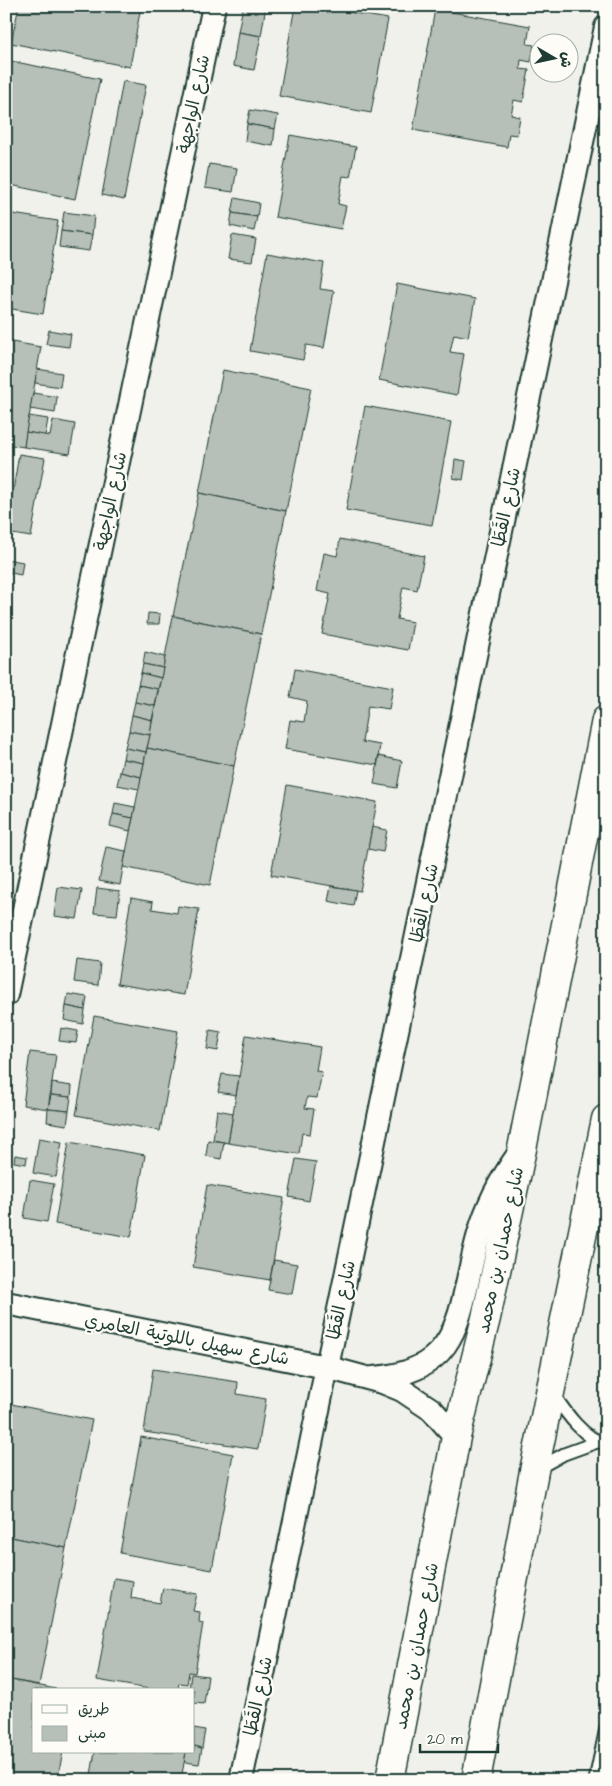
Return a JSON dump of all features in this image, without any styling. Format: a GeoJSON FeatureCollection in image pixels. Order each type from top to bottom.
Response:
{"type":"FeatureCollection","features":[{"type":"Feature","properties":{"kind":"main road","name":"شارع حمدان بن محمد"},"geometry":{"type":"LineString","coordinates":[[390,1780],[456,1437],[486,1318],[522,1149],[606,720]]}},
{"type":"Feature","properties":{"kind":"main road"},"geometry":{"type":"LineString","coordinates":[[476,1780],[534,1471],[606,1119]]}},
{"type":"Feature","properties":{"kind":"street","name":"شارع الواجهة"},"geometry":{"type":"LineString","coordinates":[[6,995],[214,6]]}},
{"type":"Feature","properties":{"kind":"street","name":"شارع القَطَا"},"geometry":{"type":"LineString","coordinates":[[241,1780],[606,27]]}},
{"type":"Feature","properties":{"kind":"street","name":"شارع سهيل باللوتية العامري"},"geometry":{"type":"LineString","coordinates":[[367,1378],[389,1377],[410,1372],[429,1362],[444,1348],[455,1330],[479,1233],[487,1211],[497,1189],[522,1149]]}},
{"type":"Feature","properties":{"kind":"street","name":"شارع سهيل باللوتية العامري"},"geometry":{"type":"LineString","coordinates":[[6,1303],[326,1367],[394,1386],[432,1410],[456,1437]]}},
{"type":"Feature","properties":{"kind":"lane"},"geometry":{"type":"LineString","coordinates":[[550,1390],[571,1418],[601,1443]]}},
{"type":"Feature","properties":{"kind":"lane"},"geometry":{"type":"LineString","coordinates":[[534,1471],[564,1454],[601,1443]]}},
{"type":"Feature","properties":{"kind":"lane"},"geometry":{"type":"LineString","coordinates":[[595,1780],[606,1728]]}},
{"type":"Feature","properties":{"kind":"building"},"geometry":{"type":"Polygon","coordinates":[[[19,6],[141,6],[130,67],[11,43],[19,6]]]}},
{"type":"Feature","properties":{"kind":"building"},"geometry":{"type":"Polygon","coordinates":[[[243,6],[266,6],[261,36],[238,32],[243,6]]]}},
{"type":"Feature","properties":{"kind":"building"},"geometry":{"type":"Polygon","coordinates":[[[295,6],[315,6],[388,19],[371,113],[279,96],[295,6]]]}},
{"type":"Feature","properties":{"kind":"building"},"geometry":{"type":"Polygon","coordinates":[[[435,9],[530,26],[527,44],[530,44],[530,62],[521,60],[520,69],[529,70],[523,102],[514,100],[511,115],[520,117],[517,135],[509,134],[507,147],[413,130],[435,9]]]}},
{"type":"Feature","properties":{"kind":"building"},"geometry":{"type":"Polygon","coordinates":[[[238,32],[261,36],[254,70],[233,66],[238,32]]]}},
{"type":"Feature","properties":{"kind":"building"},"geometry":{"type":"Polygon","coordinates":[[[6,60],[100,79],[75,199],[6,184],[6,60]]]}},
{"type":"Feature","properties":{"kind":"building"},"geometry":{"type":"Polygon","coordinates":[[[123,81],[146,85],[124,200],[102,195],[123,81]]]}},
{"type":"Feature","properties":{"kind":"building"},"geometry":{"type":"Polygon","coordinates":[[[250,110],[278,115],[275,129],[247,124],[250,110]]]}},
{"type":"Feature","properties":{"kind":"building"},"geometry":{"type":"Polygon","coordinates":[[[247,124],[275,129],[273,146],[245,141],[247,124]]]}},
{"type":"Feature","properties":{"kind":"building"},"geometry":{"type":"Polygon","coordinates":[[[290,135],[356,147],[350,177],[343,176],[338,204],[346,206],[341,229],[275,217],[290,135]]]}},
{"type":"Feature","properties":{"kind":"building"},"geometry":{"type":"Polygon","coordinates":[[[209,164],[237,168],[233,192],[205,188],[209,164]]]}},
{"type":"Feature","properties":{"kind":"building"},"geometry":{"type":"Polygon","coordinates":[[[235,198],[259,203],[257,217],[232,213],[235,198]]]}},
{"type":"Feature","properties":{"kind":"building"},"geometry":{"type":"Polygon","coordinates":[[[64,212],[94,216],[92,235],[61,231],[64,212]]]}},
{"type":"Feature","properties":{"kind":"building"},"geometry":{"type":"Polygon","coordinates":[[[6,213],[58,221],[43,314],[6,308],[6,213]]]}},
{"type":"Feature","properties":{"kind":"building"},"geometry":{"type":"Polygon","coordinates":[[[232,213],[257,217],[254,231],[230,226],[232,213]]]}},
{"type":"Feature","properties":{"kind":"building"},"geometry":{"type":"Polygon","coordinates":[[[61,231],[92,235],[89,251],[59,247],[61,231]]]}},
{"type":"Feature","properties":{"kind":"building"},"geometry":{"type":"Polygon","coordinates":[[[232,235],[256,239],[252,262],[228,259],[232,235]]]}},
{"type":"Feature","properties":{"kind":"building"},"geometry":{"type":"Polygon","coordinates":[[[267,253],[324,263],[320,289],[334,291],[324,348],[306,345],[303,360],[250,351],[267,253]]]}},
{"type":"Feature","properties":{"kind":"building"},"geometry":{"type":"Polygon","coordinates":[[[397,284],[475,299],[468,337],[454,334],[450,352],[464,354],[457,395],[379,380],[397,284]]]}},
{"type":"Feature","properties":{"kind":"building"},"geometry":{"type":"Polygon","coordinates":[[[49,330],[71,334],[69,347],[46,344],[49,330]]]}},
{"type":"Feature","properties":{"kind":"building"},"geometry":{"type":"Polygon","coordinates":[[[6,341],[41,347],[24,447],[6,444],[6,341]]]}},
{"type":"Feature","properties":{"kind":"building"},"geometry":{"type":"Polygon","coordinates":[[[37,369],[62,373],[60,387],[35,383],[37,369]]]}},
{"type":"Feature","properties":{"kind":"building"},"geometry":{"type":"Polygon","coordinates":[[[223,370],[311,388],[286,511],[199,493],[223,370]]]}},
{"type":"Feature","properties":{"kind":"building"},"geometry":{"type":"Polygon","coordinates":[[[33,393],[57,397],[55,413],[30,409],[33,393]]]}},
{"type":"Feature","properties":{"kind":"building"},"geometry":{"type":"Polygon","coordinates":[[[365,406],[451,422],[432,525],[346,510],[365,406]]]}},
{"type":"Feature","properties":{"kind":"building"},"geometry":{"type":"Polygon","coordinates":[[[29,416],[48,419],[45,436],[26,432],[29,416]]]}},
{"type":"Feature","properties":{"kind":"building"},"geometry":{"type":"Polygon","coordinates":[[[53,420],[75,424],[70,454],[24,447],[26,432],[50,436],[53,420]]]}},
{"type":"Feature","properties":{"kind":"building"},"geometry":{"type":"Polygon","coordinates":[[[19,454],[45,458],[31,537],[6,533],[19,454]]]}},
{"type":"Feature","properties":{"kind":"building"},"geometry":{"type":"Polygon","coordinates":[[[455,459],[466,461],[463,480],[453,478],[455,459]]]}},
{"type":"Feature","properties":{"kind":"building"},"geometry":{"type":"Polygon","coordinates":[[[199,493],[286,511],[261,634],[173,616],[199,493]]]}},
{"type":"Feature","properties":{"kind":"building"},"geometry":{"type":"Polygon","coordinates":[[[340,539],[424,556],[417,590],[403,587],[397,619],[413,622],[408,650],[322,634],[330,594],[317,591],[324,553],[337,556],[340,539]]]}},
{"type":"Feature","properties":{"kind":"building"},"geometry":{"type":"Polygon","coordinates":[[[6,559],[23,562],[21,575],[6,572],[6,559]]]}},
{"type":"Feature","properties":{"kind":"building"},"geometry":{"type":"Polygon","coordinates":[[[148,613],[160,614],[159,624],[147,624],[148,613]]]}},
{"type":"Feature","properties":{"kind":"building"},"geometry":{"type":"Polygon","coordinates":[[[173,616],[261,634],[234,766],[147,748],[173,616]]]}},
{"type":"Feature","properties":{"kind":"building"},"geometry":{"type":"Polygon","coordinates":[[[145,652],[165,657],[163,668],[143,664],[145,652]]]}},
{"type":"Feature","properties":{"kind":"building"},"geometry":{"type":"Polygon","coordinates":[[[143,664],[163,668],[161,678],[141,673],[143,664]]]}},
{"type":"Feature","properties":{"kind":"building"},"geometry":{"type":"Polygon","coordinates":[[[295,669],[393,687],[389,709],[368,706],[362,742],[380,745],[377,765],[285,749],[290,720],[304,722],[307,701],[290,697],[295,669]]]}},
{"type":"Feature","properties":{"kind":"building"},"geometry":{"type":"Polygon","coordinates":[[[141,673],[161,678],[158,689],[138,685],[141,673]]]}},
{"type":"Feature","properties":{"kind":"building"},"geometry":{"type":"Polygon","coordinates":[[[138,685],[158,689],[155,706],[135,702],[138,685]]]}},
{"type":"Feature","properties":{"kind":"building"},"geometry":{"type":"Polygon","coordinates":[[[135,702],[155,706],[152,720],[132,715],[135,702]]]}},
{"type":"Feature","properties":{"kind":"building"},"geometry":{"type":"Polygon","coordinates":[[[132,715],[152,720],[150,735],[129,731],[132,715]]]}},
{"type":"Feature","properties":{"kind":"building"},"geometry":{"type":"Polygon","coordinates":[[[129,731],[150,735],[146,752],[125,748],[129,731]]]}},
{"type":"Feature","properties":{"kind":"building"},"geometry":{"type":"Polygon","coordinates":[[[125,748],[146,752],[144,763],[123,759],[125,748]]]}},
{"type":"Feature","properties":{"kind":"building"},"geometry":{"type":"Polygon","coordinates":[[[147,748],[234,766],[210,885],[123,867],[147,748]]]}},
{"type":"Feature","properties":{"kind":"building"},"geometry":{"type":"Polygon","coordinates":[[[379,756],[402,761],[397,788],[374,784],[379,756]]]}},
{"type":"Feature","properties":{"kind":"building"},"geometry":{"type":"Polygon","coordinates":[[[123,759],[144,763],[141,777],[120,772],[123,759]]]}},
{"type":"Feature","properties":{"kind":"building"},"geometry":{"type":"Polygon","coordinates":[[[120,772],[141,777],[139,789],[117,785],[120,772]]]}},
{"type":"Feature","properties":{"kind":"building"},"geometry":{"type":"Polygon","coordinates":[[[287,785],[377,802],[360,891],[271,875],[287,785]]]}},
{"type":"Feature","properties":{"kind":"building"},"geometry":{"type":"Polygon","coordinates":[[[115,803],[135,807],[133,818],[113,814],[115,803]]]}},
{"type":"Feature","properties":{"kind":"building"},"geometry":{"type":"Polygon","coordinates":[[[113,814],[133,818],[130,831],[110,826],[113,814]]]}},
{"type":"Feature","properties":{"kind":"building"},"geometry":{"type":"Polygon","coordinates":[[[372,827],[387,830],[383,852],[368,849],[372,827]]]}},
{"type":"Feature","properties":{"kind":"building"},"geometry":{"type":"Polygon","coordinates":[[[106,847],[126,851],[120,885],[99,881],[106,847]]]}},
{"type":"Feature","properties":{"kind":"building"},"geometry":{"type":"Polygon","coordinates":[[[331,886],[356,890],[353,906],[328,901],[331,886]]]}},
{"type":"Feature","properties":{"kind":"building"},"geometry":{"type":"Polygon","coordinates":[[[58,887],[82,890],[77,919],[54,916],[58,887]]]}},
{"type":"Feature","properties":{"kind":"building"},"geometry":{"type":"Polygon","coordinates":[[[97,888],[120,891],[117,915],[94,913],[97,888]]]}},
{"type":"Feature","properties":{"kind":"building"},"geometry":{"type":"Polygon","coordinates":[[[131,898],[153,902],[152,909],[177,913],[178,906],[199,909],[184,995],[117,984],[131,898]]]}},
{"type":"Feature","properties":{"kind":"building"},"geometry":{"type":"Polygon","coordinates":[[[77,960],[100,963],[98,985],[74,982],[77,960]]]}},
{"type":"Feature","properties":{"kind":"building"},"geometry":{"type":"Polygon","coordinates":[[[68,994],[87,997],[85,1010],[66,1006],[68,994]]]}},
{"type":"Feature","properties":{"kind":"building"},"geometry":{"type":"Polygon","coordinates":[[[66,1006],[85,1010],[83,1024],[64,1020],[66,1006]]]}},
{"type":"Feature","properties":{"kind":"building"},"geometry":{"type":"Polygon","coordinates":[[[94,1016],[178,1031],[160,1131],[76,1115],[94,1016]]]}},
{"type":"Feature","properties":{"kind":"building"},"geometry":{"type":"Polygon","coordinates":[[[61,1028],[78,1031],[76,1043],[59,1041],[61,1028]]]}},
{"type":"Feature","properties":{"kind":"building"},"geometry":{"type":"Polygon","coordinates":[[[210,1030],[221,1032],[218,1051],[207,1049],[210,1030]]]}},
{"type":"Feature","properties":{"kind":"building"},"geometry":{"type":"Polygon","coordinates":[[[246,1035],[320,1047],[316,1071],[322,1072],[317,1098],[307,1097],[305,1108],[314,1109],[310,1134],[302,1133],[299,1154],[228,1143],[246,1035]]]}},
{"type":"Feature","properties":{"kind":"building"},"geometry":{"type":"Polygon","coordinates":[[[30,1052],[56,1055],[48,1109],[23,1105],[30,1052]]]}},
{"type":"Feature","properties":{"kind":"building"},"geometry":{"type":"Polygon","coordinates":[[[222,1074],[239,1076],[236,1095],[218,1092],[222,1074]]]}},
{"type":"Feature","properties":{"kind":"building"},"geometry":{"type":"Polygon","coordinates":[[[52,1083],[72,1086],[71,1097],[51,1095],[52,1083]]]}},
{"type":"Feature","properties":{"kind":"building"},"geometry":{"type":"Polygon","coordinates":[[[51,1095],[71,1097],[69,1111],[48,1109],[51,1095]]]}},
{"type":"Feature","properties":{"kind":"building"},"geometry":{"type":"Polygon","coordinates":[[[48,1109],[69,1111],[67,1125],[47,1122],[48,1109]]]}},
{"type":"Feature","properties":{"kind":"building"},"geometry":{"type":"Polygon","coordinates":[[[217,1110],[233,1113],[228,1143],[213,1140],[217,1110]]]}},
{"type":"Feature","properties":{"kind":"building"},"geometry":{"type":"Polygon","coordinates":[[[39,1138],[62,1142],[56,1177],[33,1173],[39,1138]]]}},
{"type":"Feature","properties":{"kind":"building"},"geometry":{"type":"Polygon","coordinates":[[[208,1140],[224,1142],[221,1159],[206,1156],[208,1140]]]}},
{"type":"Feature","properties":{"kind":"building"},"geometry":{"type":"Polygon","coordinates":[[[69,1142],[145,1155],[131,1237],[55,1224],[69,1142]]]}},
{"type":"Feature","properties":{"kind":"building"},"geometry":{"type":"Polygon","coordinates":[[[15,1155],[27,1157],[26,1164],[14,1162],[15,1155]]]}},
{"type":"Feature","properties":{"kind":"building"},"geometry":{"type":"Polygon","coordinates":[[[296,1159],[316,1162],[309,1201],[289,1197],[296,1159]]]}},
{"type":"Feature","properties":{"kind":"building"},"geometry":{"type":"Polygon","coordinates":[[[30,1180],[54,1184],[47,1222],[24,1218],[30,1180]]]}},
{"type":"Feature","properties":{"kind":"building"},"geometry":{"type":"Polygon","coordinates":[[[207,1185],[284,1198],[270,1280],[193,1267],[207,1185]]]}},
{"type":"Feature","properties":{"kind":"building"},"geometry":{"type":"Polygon","coordinates":[[[274,1260],[297,1264],[292,1294],[268,1290],[274,1260]]]}},
{"type":"Feature","properties":{"kind":"building"},"geometry":{"type":"Polygon","coordinates":[[[153,1369],[238,1382],[237,1394],[266,1399],[258,1449],[144,1432],[153,1369]]]}},
{"type":"Feature","properties":{"kind":"building"},"geometry":{"type":"Polygon","coordinates":[[[11,1404],[92,1420],[66,1548],[6,1536],[6,1427],[11,1404]]]}},
{"type":"Feature","properties":{"kind":"building"},"geometry":{"type":"Polygon","coordinates":[[[141,1437],[233,1454],[212,1570],[120,1553],[141,1437]]]}},
{"type":"Feature","properties":{"kind":"building"},"geometry":{"type":"Polygon","coordinates":[[[6,1536],[66,1548],[39,1685],[6,1679],[6,1536]]]}},
{"type":"Feature","properties":{"kind":"building"},"geometry":{"type":"Polygon","coordinates":[[[114,1578],[133,1581],[131,1598],[160,1603],[163,1588],[197,1594],[193,1611],[200,1612],[199,1622],[203,1623],[195,1673],[189,1672],[187,1684],[179,1683],[178,1688],[143,1688],[97,1680],[114,1578]]]}},
{"type":"Feature","properties":{"kind":"building"},"geometry":{"type":"Polygon","coordinates":[[[191,1674],[208,1676],[204,1704],[195,1703],[195,1688],[189,1688],[191,1674]]]}},
{"type":"Feature","properties":{"kind":"building"},"geometry":{"type":"Polygon","coordinates":[[[6,1679],[51,1688],[32,1688],[32,1754],[63,1754],[57,1780],[6,1780],[6,1679]]]}},
{"type":"Feature","properties":{"kind":"building"},"geometry":{"type":"Polygon","coordinates":[[[195,1728],[205,1730],[202,1748],[195,1746],[195,1728]]]}},
{"type":"Feature","properties":{"kind":"building"},"geometry":{"type":"Polygon","coordinates":[[[195,1746],[202,1748],[199,1764],[184,1762],[186,1754],[195,1754],[195,1746]]]}},
{"type":"Feature","properties":{"kind":"building"},"geometry":{"type":"Polygon","coordinates":[[[95,1754],[186,1754],[181,1780],[90,1780],[95,1754]]]}}]}
